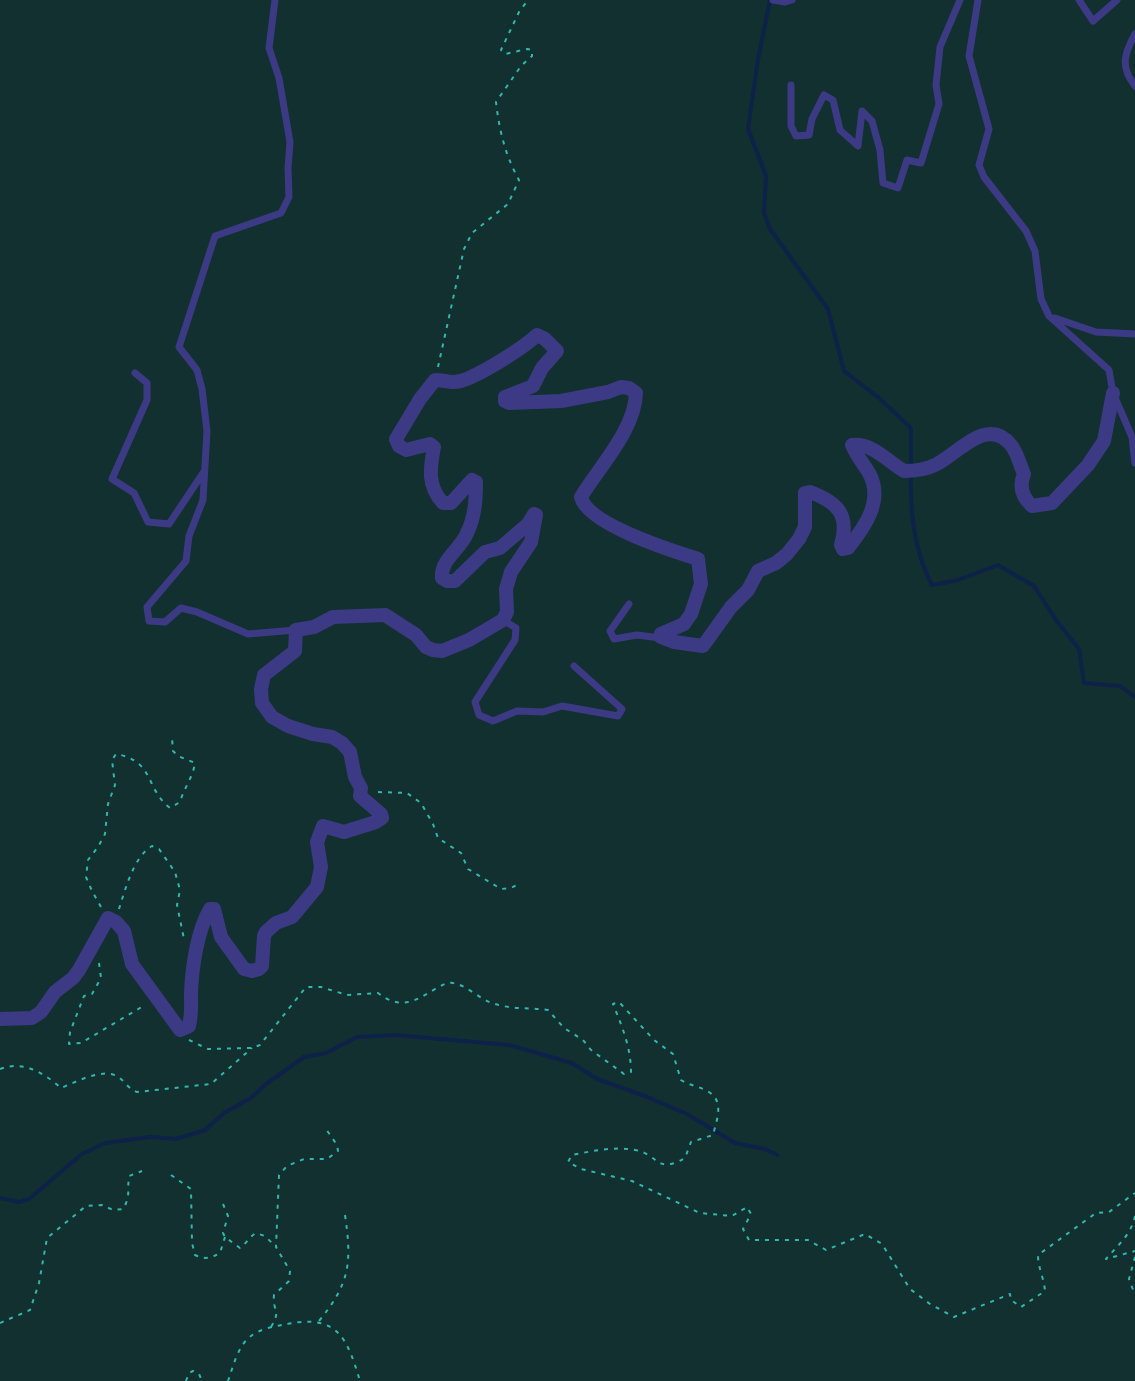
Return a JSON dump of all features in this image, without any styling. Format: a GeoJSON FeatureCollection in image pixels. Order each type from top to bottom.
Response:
{"type":"FeatureCollection","features":[{"type":"Feature","properties":{"kind":"street"},"geometry":{"type":"LineString","coordinates":[[0,1019],[32,1018],[41,1012],[55,992],[73,978],[112,920],[124,931],[132,964],[180,1030],[189,1026],[195,955],[210,909],[214,909],[221,937],[244,969],[259,969],[266,932],[276,923],[292,917],[317,887],[321,867],[317,842],[323,826],[344,832],[382,818],[360,796],[361,788],[355,777],[350,752],[342,743],[332,737],[288,726],[272,717],[262,703],[261,689],[264,675],[295,651],[296,630],[314,627],[333,617],[385,615],[416,635],[426,647],[442,651],[469,640],[503,620],[507,612],[506,589],[511,572],[531,542],[536,515],[500,548],[485,552],[455,581],[442,578],[445,563],[467,535],[474,513],[476,482],[472,480],[451,503],[443,503],[437,497],[430,479],[434,447],[430,444],[406,450],[399,446],[396,439],[435,380],[457,383],[524,347],[537,335],[557,351],[542,368],[533,386],[505,397],[505,401],[561,401],[621,387],[636,393],[636,404],[626,429],[581,497],[583,505],[604,522],[665,549],[698,559],[701,584],[691,614],[684,624],[661,634],[661,637],[703,646],[731,607],[748,590],[758,571],[776,563],[799,539],[805,527],[805,493],[826,498],[841,513],[846,529],[841,545],[843,549],[848,548],[860,533],[871,512],[874,489],[870,475],[852,445],[858,443],[872,449],[904,471],[918,471],[952,455],[967,441],[991,433],[1012,445],[1024,474],[1020,483],[1025,500],[1032,506],[1052,503],[1088,465],[1104,441],[1113,393]]}},
{"type":"Feature","properties":{"kind":"lane"},"geometry":{"type":"LineString","coordinates":[[275,0],[269,48],[287,114],[289,197],[281,213],[215,236],[179,347],[197,370],[202,389],[207,431],[203,500],[189,536],[186,561],[147,607],[149,621],[165,622],[181,608],[248,634],[296,630]]}},
{"type":"Feature","properties":{"kind":"lane"},"geometry":{"type":"LineString","coordinates":[[773,0],[792,0]]}},
{"type":"Feature","properties":{"kind":"lane"},"geometry":{"type":"LineString","coordinates":[[791,85],[791,126],[796,136],[809,135],[812,119],[824,95],[833,100],[840,130],[858,146],[862,111],[872,121],[880,150],[883,183],[898,188],[907,160],[921,163],[939,104],[936,85],[940,47],[960,0]]}},
{"type":"Feature","properties":{"kind":"lane"},"geometry":{"type":"LineString","coordinates":[[978,0],[969,56],[989,129],[979,165],[984,177],[1026,231],[1035,251],[1041,299],[1049,316],[1109,370],[1113,393],[1132,437],[1135,463]]}},
{"type":"Feature","properties":{"kind":"lane"},"geometry":{"type":"LineString","coordinates":[[1079,0],[1093,21],[1117,0]]}},
{"type":"Feature","properties":{"kind":"lane"},"geometry":{"type":"LineString","coordinates":[[1135,34],[1126,51],[1127,75],[1135,86]]}},
{"type":"Feature","properties":{"kind":"lane"},"geometry":{"type":"LineString","coordinates":[[1049,316],[1096,332],[1135,334]]}},
{"type":"Feature","properties":{"kind":"lane"},"geometry":{"type":"LineString","coordinates":[[135,373],[147,383],[147,400],[112,479],[134,493],[148,522],[169,524],[204,471]]}},
{"type":"Feature","properties":{"kind":"lane"},"geometry":{"type":"LineString","coordinates":[[629,604],[610,631],[614,639],[637,635],[674,642]]}},
{"type":"Feature","properties":{"kind":"lane"},"geometry":{"type":"LineString","coordinates":[[503,620],[516,628],[515,640],[475,702],[479,715],[493,721],[517,711],[543,712],[562,706],[618,716],[622,709],[574,666]]}},
{"type":"Feature","properties":{"kind":"path"},"geometry":{"type":"LineString","coordinates":[[435,380],[464,249],[472,233],[508,204],[519,180],[504,145],[496,102],[521,66],[532,56],[532,50],[527,49],[505,54],[501,50],[528,0]]}},
{"type":"Feature","properties":{"kind":"path"},"geometry":{"type":"LineString","coordinates":[[112,920],[86,877],[88,860],[105,834],[108,804],[115,785],[112,760],[116,754],[137,761],[148,774],[162,801],[170,808],[180,802],[184,788],[194,773],[195,763],[173,751],[172,738]]}},
{"type":"Feature","properties":{"kind":"path"},"geometry":{"type":"LineString","coordinates":[[361,788],[407,793],[421,803],[438,838],[461,853],[468,869],[501,889],[519,884]]}},
{"type":"Feature","properties":{"kind":"path"},"geometry":{"type":"LineString","coordinates":[[112,920],[127,883],[146,849],[152,846],[159,849],[175,872],[180,890],[177,905],[185,940]]}},
{"type":"Feature","properties":{"kind":"path"},"geometry":{"type":"LineString","coordinates":[[90,950],[99,959],[101,978],[92,994],[84,996],[70,1032],[69,1044],[81,1043],[142,1006],[160,1002]]}},
{"type":"Feature","properties":{"kind":"path"},"geometry":{"type":"LineString","coordinates":[[180,1030],[191,1042],[208,1049],[252,1048],[260,1045],[306,987],[321,987],[347,995],[378,993],[389,1001],[406,1003],[444,984],[455,983],[480,998],[508,1008],[548,1010],[564,1028],[624,1074],[631,1072],[631,1064],[625,1033],[613,1004],[619,1002],[654,1040],[673,1054],[681,1080],[710,1092],[718,1102],[719,1113],[713,1135],[691,1142],[685,1158],[675,1164],[663,1165],[638,1150],[610,1149],[572,1155],[568,1162],[581,1169],[632,1181],[700,1213],[732,1216],[747,1207],[751,1214],[743,1229],[749,1240],[808,1240],[826,1250],[865,1234],[882,1244],[910,1289],[954,1317],[1010,1294],[1011,1300],[1021,1307],[1045,1291],[1038,1255],[1096,1213],[1109,1212],[1135,1193]]}},
{"type":"Feature","properties":{"kind":"path"},"geometry":{"type":"LineString","coordinates":[[0,1069],[25,1067],[46,1075],[61,1088],[98,1075],[112,1074],[137,1092],[211,1084],[252,1048]]}},
{"type":"Feature","properties":{"kind":"path"},"geometry":{"type":"LineString","coordinates":[[276,1247],[279,1175],[295,1162],[327,1159],[338,1151],[326,1129]]}},
{"type":"Feature","properties":{"kind":"path"},"geometry":{"type":"LineString","coordinates":[[0,1323],[30,1310],[39,1283],[47,1238],[86,1206],[123,1209],[129,1198],[129,1176],[142,1171]]}},
{"type":"Feature","properties":{"kind":"path"},"geometry":{"type":"LineString","coordinates":[[171,1175],[191,1189],[195,1255],[211,1258],[220,1253],[228,1216],[223,1204]]}},
{"type":"Feature","properties":{"kind":"path"},"geometry":{"type":"LineString","coordinates":[[318,1322],[334,1302],[349,1264],[345,1215]]}},
{"type":"Feature","properties":{"kind":"path"},"geometry":{"type":"LineString","coordinates":[[1135,1216],[1133,1227],[1106,1259],[1135,1251]]}},
{"type":"Feature","properties":{"kind":"path"},"geometry":{"type":"LineString","coordinates":[[225,1237],[240,1248],[256,1233],[265,1236],[276,1247],[290,1271],[289,1281],[274,1295],[273,1304],[278,1316],[271,1327]]}},
{"type":"Feature","properties":{"kind":"path"},"geometry":{"type":"LineString","coordinates":[[1135,1257],[1129,1279],[1135,1295]]}},
{"type":"Feature","properties":{"kind":"path"},"geometry":{"type":"LineString","coordinates":[[228,1381],[250,1336],[271,1327],[309,1320],[336,1331],[348,1345],[360,1381]]}},
{"type":"Feature","properties":{"kind":"path"},"geometry":{"type":"LineString","coordinates":[[186,1381],[193,1371],[199,1374],[202,1381]]}},
{"type":"Feature","properties":{"kind":"green space"},"geometry":{"type":"Polygon","coordinates":[[[0,0],[1135,0],[1135,1381],[0,1381],[0,0]]]}},
{"type":"Feature","properties":{"kind":"waterway"},"geometry":{"type":"LineString","coordinates":[[770,0],[748,129],[766,176],[764,213],[770,229],[828,309],[844,371],[911,428],[911,467]]}},
{"type":"Feature","properties":{"kind":"waterway"},"geometry":{"type":"LineString","coordinates":[[911,476],[914,532],[932,585],[958,580],[998,565],[1034,586],[1079,649],[1084,683],[1120,686],[1135,697]]}},
{"type":"Feature","properties":{"kind":"waterway"},"geometry":{"type":"LineString","coordinates":[[0,1198],[19,1202],[29,1199],[82,1154],[105,1143],[150,1137],[176,1139],[205,1130],[224,1113],[251,1098],[304,1057],[326,1053],[357,1037],[395,1035],[509,1045],[572,1063],[597,1079],[687,1114],[735,1143],[765,1149],[777,1155]]}}]}
